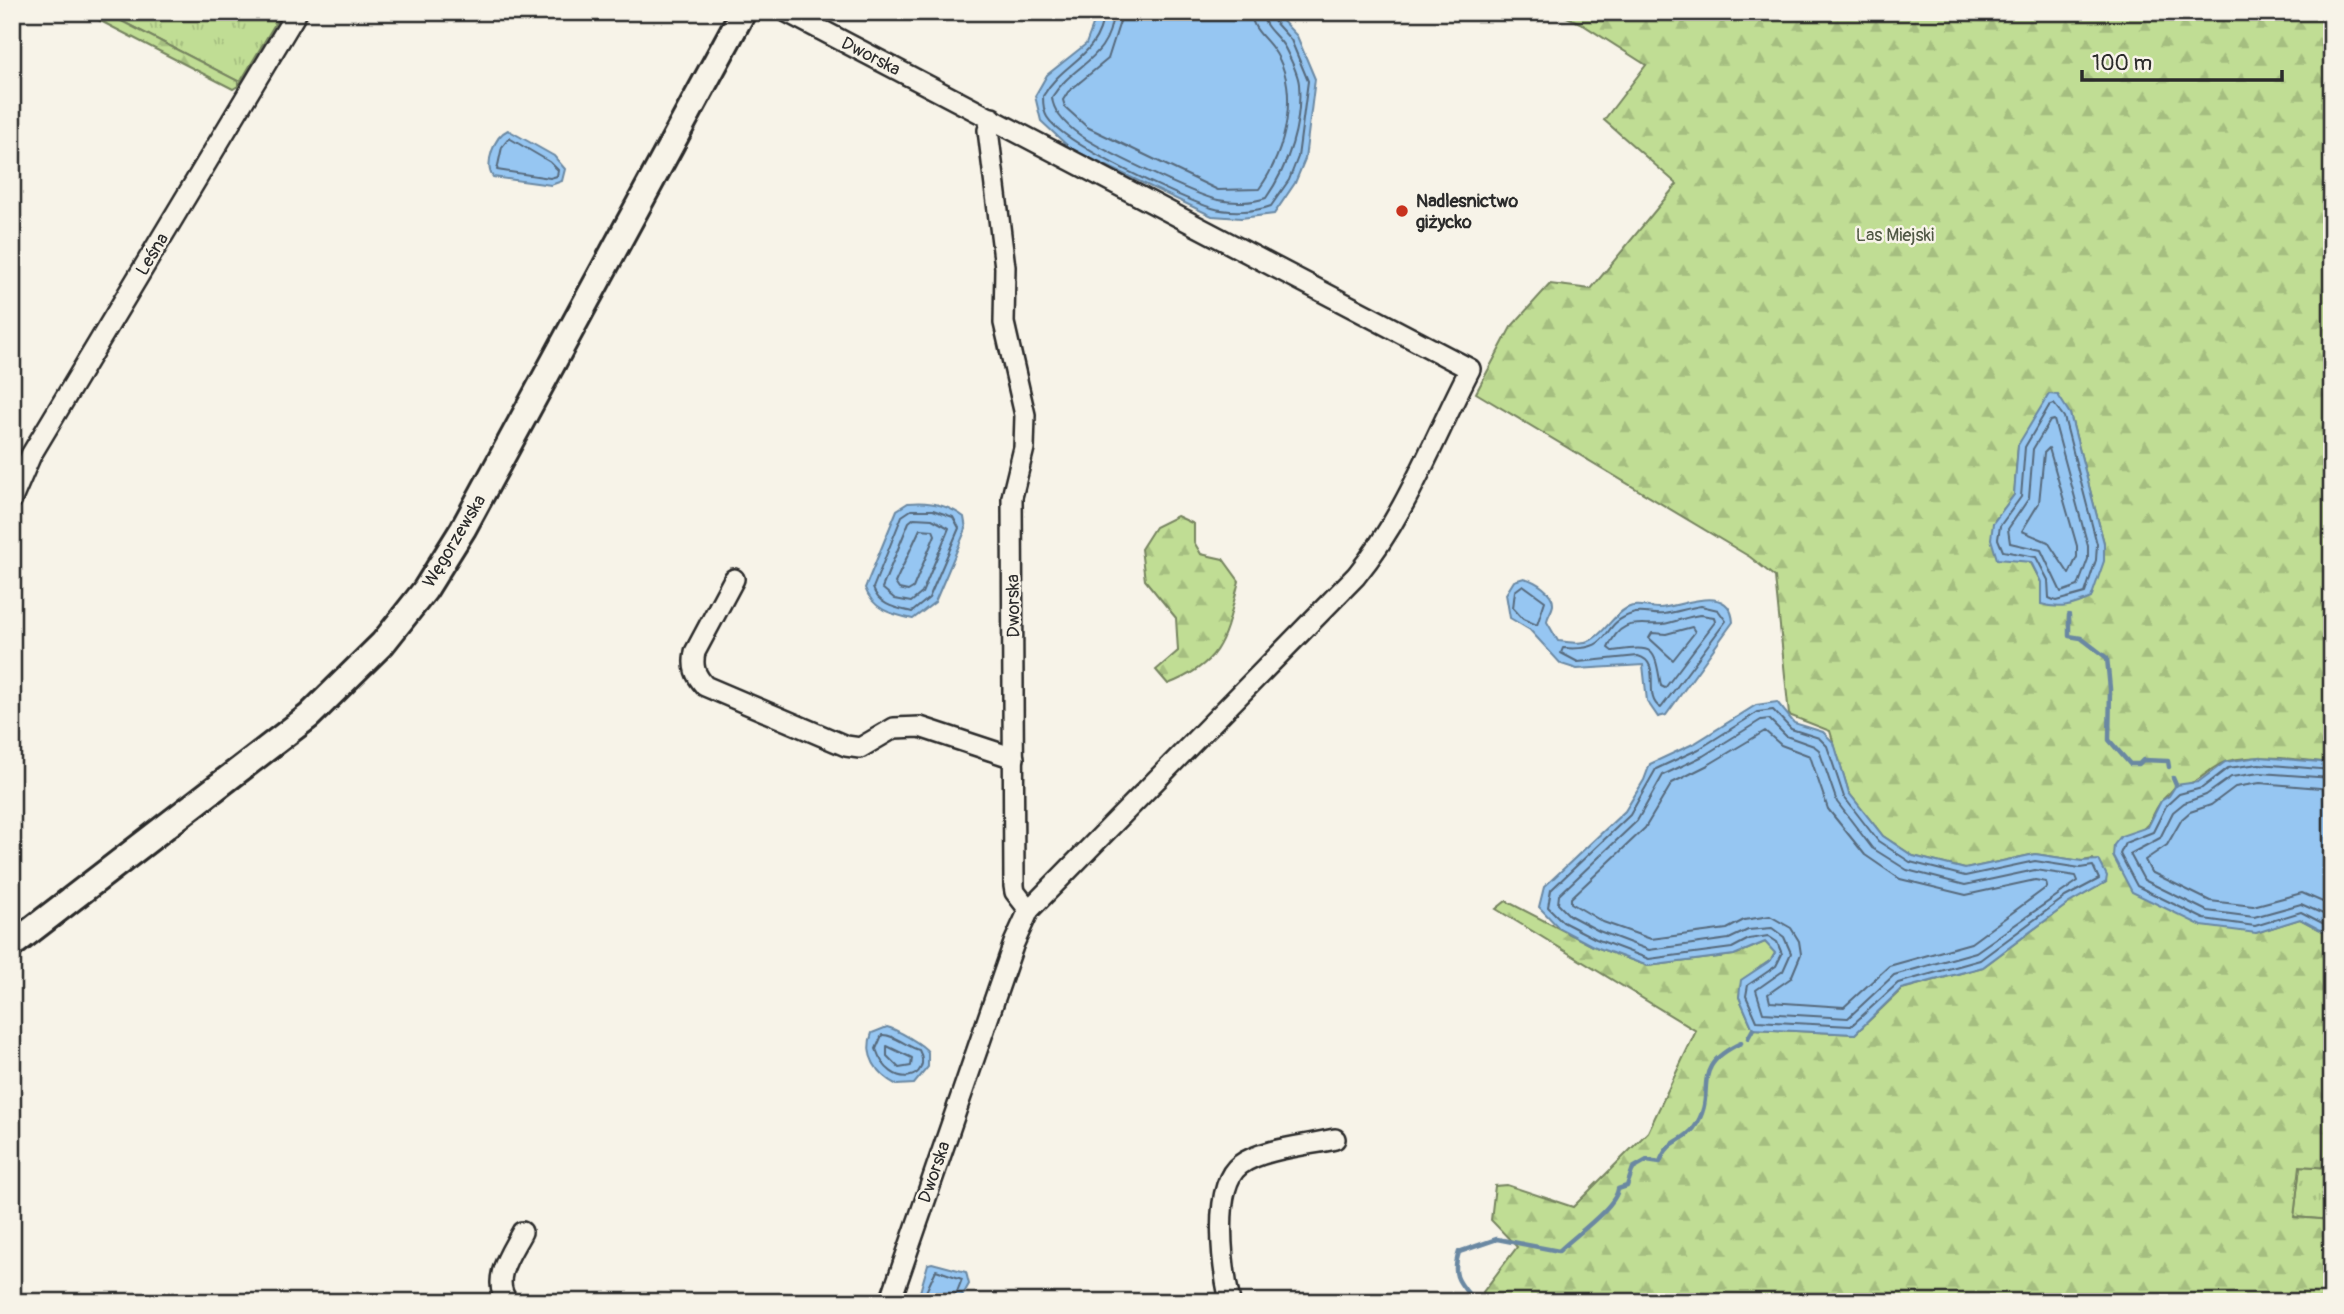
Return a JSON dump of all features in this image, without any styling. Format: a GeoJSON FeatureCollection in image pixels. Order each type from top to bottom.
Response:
{"type":"FeatureCollection","features":[{"type":"Feature","properties":{"kind":"main road","name":"Węgorzewska"},"geometry":{"type":"LineString","coordinates":[[12,945],[309,716],[362,666],[425,590],[463,529],[743,12]]}},
{"type":"Feature","properties":{"kind":"street","name":"Leśna"},"geometry":{"type":"LineString","coordinates":[[12,499],[31,455],[297,12]]}},
{"type":"Feature","properties":{"kind":"street","name":"Dworska"},"geometry":{"type":"LineString","coordinates":[[787,12],[992,118],[988,130],[1005,267],[1004,323],[1021,391],[1026,432],[1012,497],[1014,892],[1029,910],[1014,943],[890,1302]]}},
{"type":"Feature","properties":{"kind":"street"},"geometry":{"type":"LineString","coordinates":[[992,118],[1470,369],[1406,500],[1374,555],[1029,910]]}},
{"type":"Feature","properties":{"kind":"street"},"geometry":{"type":"LineString","coordinates":[[734,579],[695,652],[693,663],[696,676],[705,686],[846,746],[860,748],[894,728],[920,727],[1014,758]]}},
{"type":"Feature","properties":{"kind":"street"},"geometry":{"type":"LineString","coordinates":[[1230,1302],[1224,1264],[1222,1218],[1223,1195],[1233,1172],[1254,1159],[1335,1139]]}},
{"type":"Feature","properties":{"kind":"street"},"geometry":{"type":"LineString","coordinates":[[508,1302],[500,1289],[500,1280],[522,1232]]}},
{"type":"Feature","properties":{"kind":"green space"},"geometry":{"type":"Polygon","coordinates":[[[83,12],[104,12],[238,81],[238,86],[233,89],[83,12]]]}},
{"type":"Feature","properties":{"kind":"green space"},"geometry":{"type":"Polygon","coordinates":[[[104,12],[282,12],[238,86],[238,81],[104,12]]]}},
{"type":"Feature","properties":{"kind":"green space","name":"Las Miejski"},"geometry":{"type":"Polygon","coordinates":[[[1556,12],[2332,12],[2332,763],[2267,757],[2228,761],[2198,780],[2176,785],[2160,803],[2148,824],[2135,834],[2256,933],[2300,919],[2332,936],[2332,1168],[2300,1166],[2294,1217],[2332,1220],[2332,1302],[1486,1302],[1483,1292],[1517,1247],[1491,1220],[1495,1186],[1507,1185],[1573,1207],[1648,1132],[1696,1031],[1496,909],[1506,901],[1593,946],[1648,966],[1734,955],[1765,942],[1776,952],[1771,960],[1742,980],[1739,997],[1753,1029],[1855,1034],[1902,989],[1983,967],[2069,903],[2106,882],[2093,859],[2082,861],[2035,854],[1965,869],[1913,856],[1883,836],[1849,793],[1830,731],[1789,715],[1775,577],[1750,557],[1476,393],[1511,327],[1550,284],[1591,289],[1677,184],[1604,120],[1646,65],[1580,23],[1556,12]],[[2070,414],[2018,445],[2014,495],[1993,523],[2012,559],[2030,561],[2041,582],[2104,543],[2070,414]]]}},
{"type":"Feature","properties":{"kind":"green space"},"geometry":{"type":"Polygon","coordinates":[[[1177,516],[1194,524],[1194,542],[1201,554],[1223,559],[1239,581],[1225,632],[1212,656],[1187,675],[1168,684],[1156,670],[1178,651],[1176,618],[1145,580],[1141,549],[1155,527],[1177,516]]]}},
{"type":"Feature","properties":{"kind":"green space"},"geometry":{"type":"Polygon","coordinates":[[[2300,1166],[2332,1168],[2332,1220],[2294,1217],[2300,1166]]]}},
{"type":"Feature","properties":{"kind":"water"},"geometry":{"type":"Polygon","coordinates":[[[1098,12],[1267,12],[1278,16],[1297,36],[1315,79],[1305,159],[1295,183],[1274,214],[1241,218],[1212,216],[1071,149],[1041,121],[1035,96],[1047,75],[1086,44],[1098,12]]]}},
{"type":"Feature","properties":{"kind":"water"},"geometry":{"type":"Polygon","coordinates":[[[508,130],[554,156],[565,169],[562,181],[551,185],[493,177],[490,172],[492,151],[498,138],[508,130]]]}},
{"type":"Feature","properties":{"kind":"water"},"geometry":{"type":"Polygon","coordinates":[[[2049,394],[2058,395],[2070,414],[2104,543],[2104,561],[2091,598],[2060,607],[2041,604],[2041,582],[2031,562],[1997,559],[1991,539],[1993,523],[2014,495],[2018,445],[2049,394]]]}},
{"type":"Feature","properties":{"kind":"water"},"geometry":{"type":"Polygon","coordinates":[[[908,503],[930,503],[951,509],[964,517],[966,529],[935,602],[913,619],[890,613],[878,606],[865,588],[897,510],[908,503]]]}},
{"type":"Feature","properties":{"kind":"water"},"geometry":{"type":"Polygon","coordinates":[[[1524,578],[1538,584],[1550,596],[1553,605],[1547,622],[1558,641],[1587,642],[1622,611],[1635,606],[1659,608],[1714,600],[1723,603],[1730,610],[1733,622],[1666,715],[1658,717],[1647,701],[1643,665],[1577,669],[1561,664],[1530,630],[1510,618],[1506,594],[1514,581],[1524,578]]]}},
{"type":"Feature","properties":{"kind":"water"},"geometry":{"type":"Polygon","coordinates":[[[1777,702],[1794,723],[1823,732],[1834,743],[1849,793],[1883,836],[1913,856],[1965,869],[2035,854],[2082,861],[2099,860],[2107,876],[2106,882],[2069,903],[1983,967],[1901,989],[1855,1034],[1753,1029],[1739,997],[1741,980],[1771,960],[1775,953],[1765,942],[1734,955],[1648,966],[1593,946],[1559,928],[1539,907],[1544,887],[1625,811],[1644,780],[1650,764],[1695,743],[1756,705],[1777,702]]]}},
{"type":"Feature","properties":{"kind":"water"},"geometry":{"type":"Polygon","coordinates":[[[2259,757],[2332,763],[2332,936],[2300,919],[2256,933],[2202,926],[2132,892],[2113,856],[2114,845],[2121,836],[2148,827],[2161,801],[2169,796],[2176,785],[2198,782],[2225,762],[2259,757]]]}},
{"type":"Feature","properties":{"kind":"water"},"geometry":{"type":"Polygon","coordinates":[[[887,1027],[921,1045],[928,1052],[928,1067],[914,1084],[897,1085],[883,1076],[874,1064],[869,1049],[872,1033],[887,1027]]]}},
{"type":"Feature","properties":{"kind":"water"},"geometry":{"type":"Polygon","coordinates":[[[928,1264],[966,1272],[969,1284],[959,1302],[926,1302],[918,1299],[928,1264]]]}},
{"type":"Feature","properties":{"kind":"waterway"},"geometry":{"type":"LineString","coordinates":[[2069,615],[2069,636],[2081,638],[2107,658],[2110,689],[2109,740],[2130,764],[2139,764],[2143,760],[2168,761],[2169,767]]}},
{"type":"Feature","properties":{"kind":"waterway"},"geometry":{"type":"LineString","coordinates":[[2173,778],[2176,785]]}},
{"type":"Feature","properties":{"kind":"waterway"},"geometry":{"type":"LineString","coordinates":[[1748,1038],[1753,1029]]}},
{"type":"Feature","properties":{"kind":"waterway"},"geometry":{"type":"LineString","coordinates":[[1475,1302],[1456,1274],[1459,1252],[1497,1239],[1559,1251],[1602,1213],[1618,1189],[1627,1186],[1633,1168],[1647,1160],[1660,1162],[1667,1149],[1694,1128],[1701,1115],[1708,1072],[1724,1053],[1741,1043]]}},
{"type":"Feature","properties":{"kind":"place","name":"Nadlesnictwo giżycko"},"geometry":{"type":"Point","coordinates":[1402,211]}}]}
